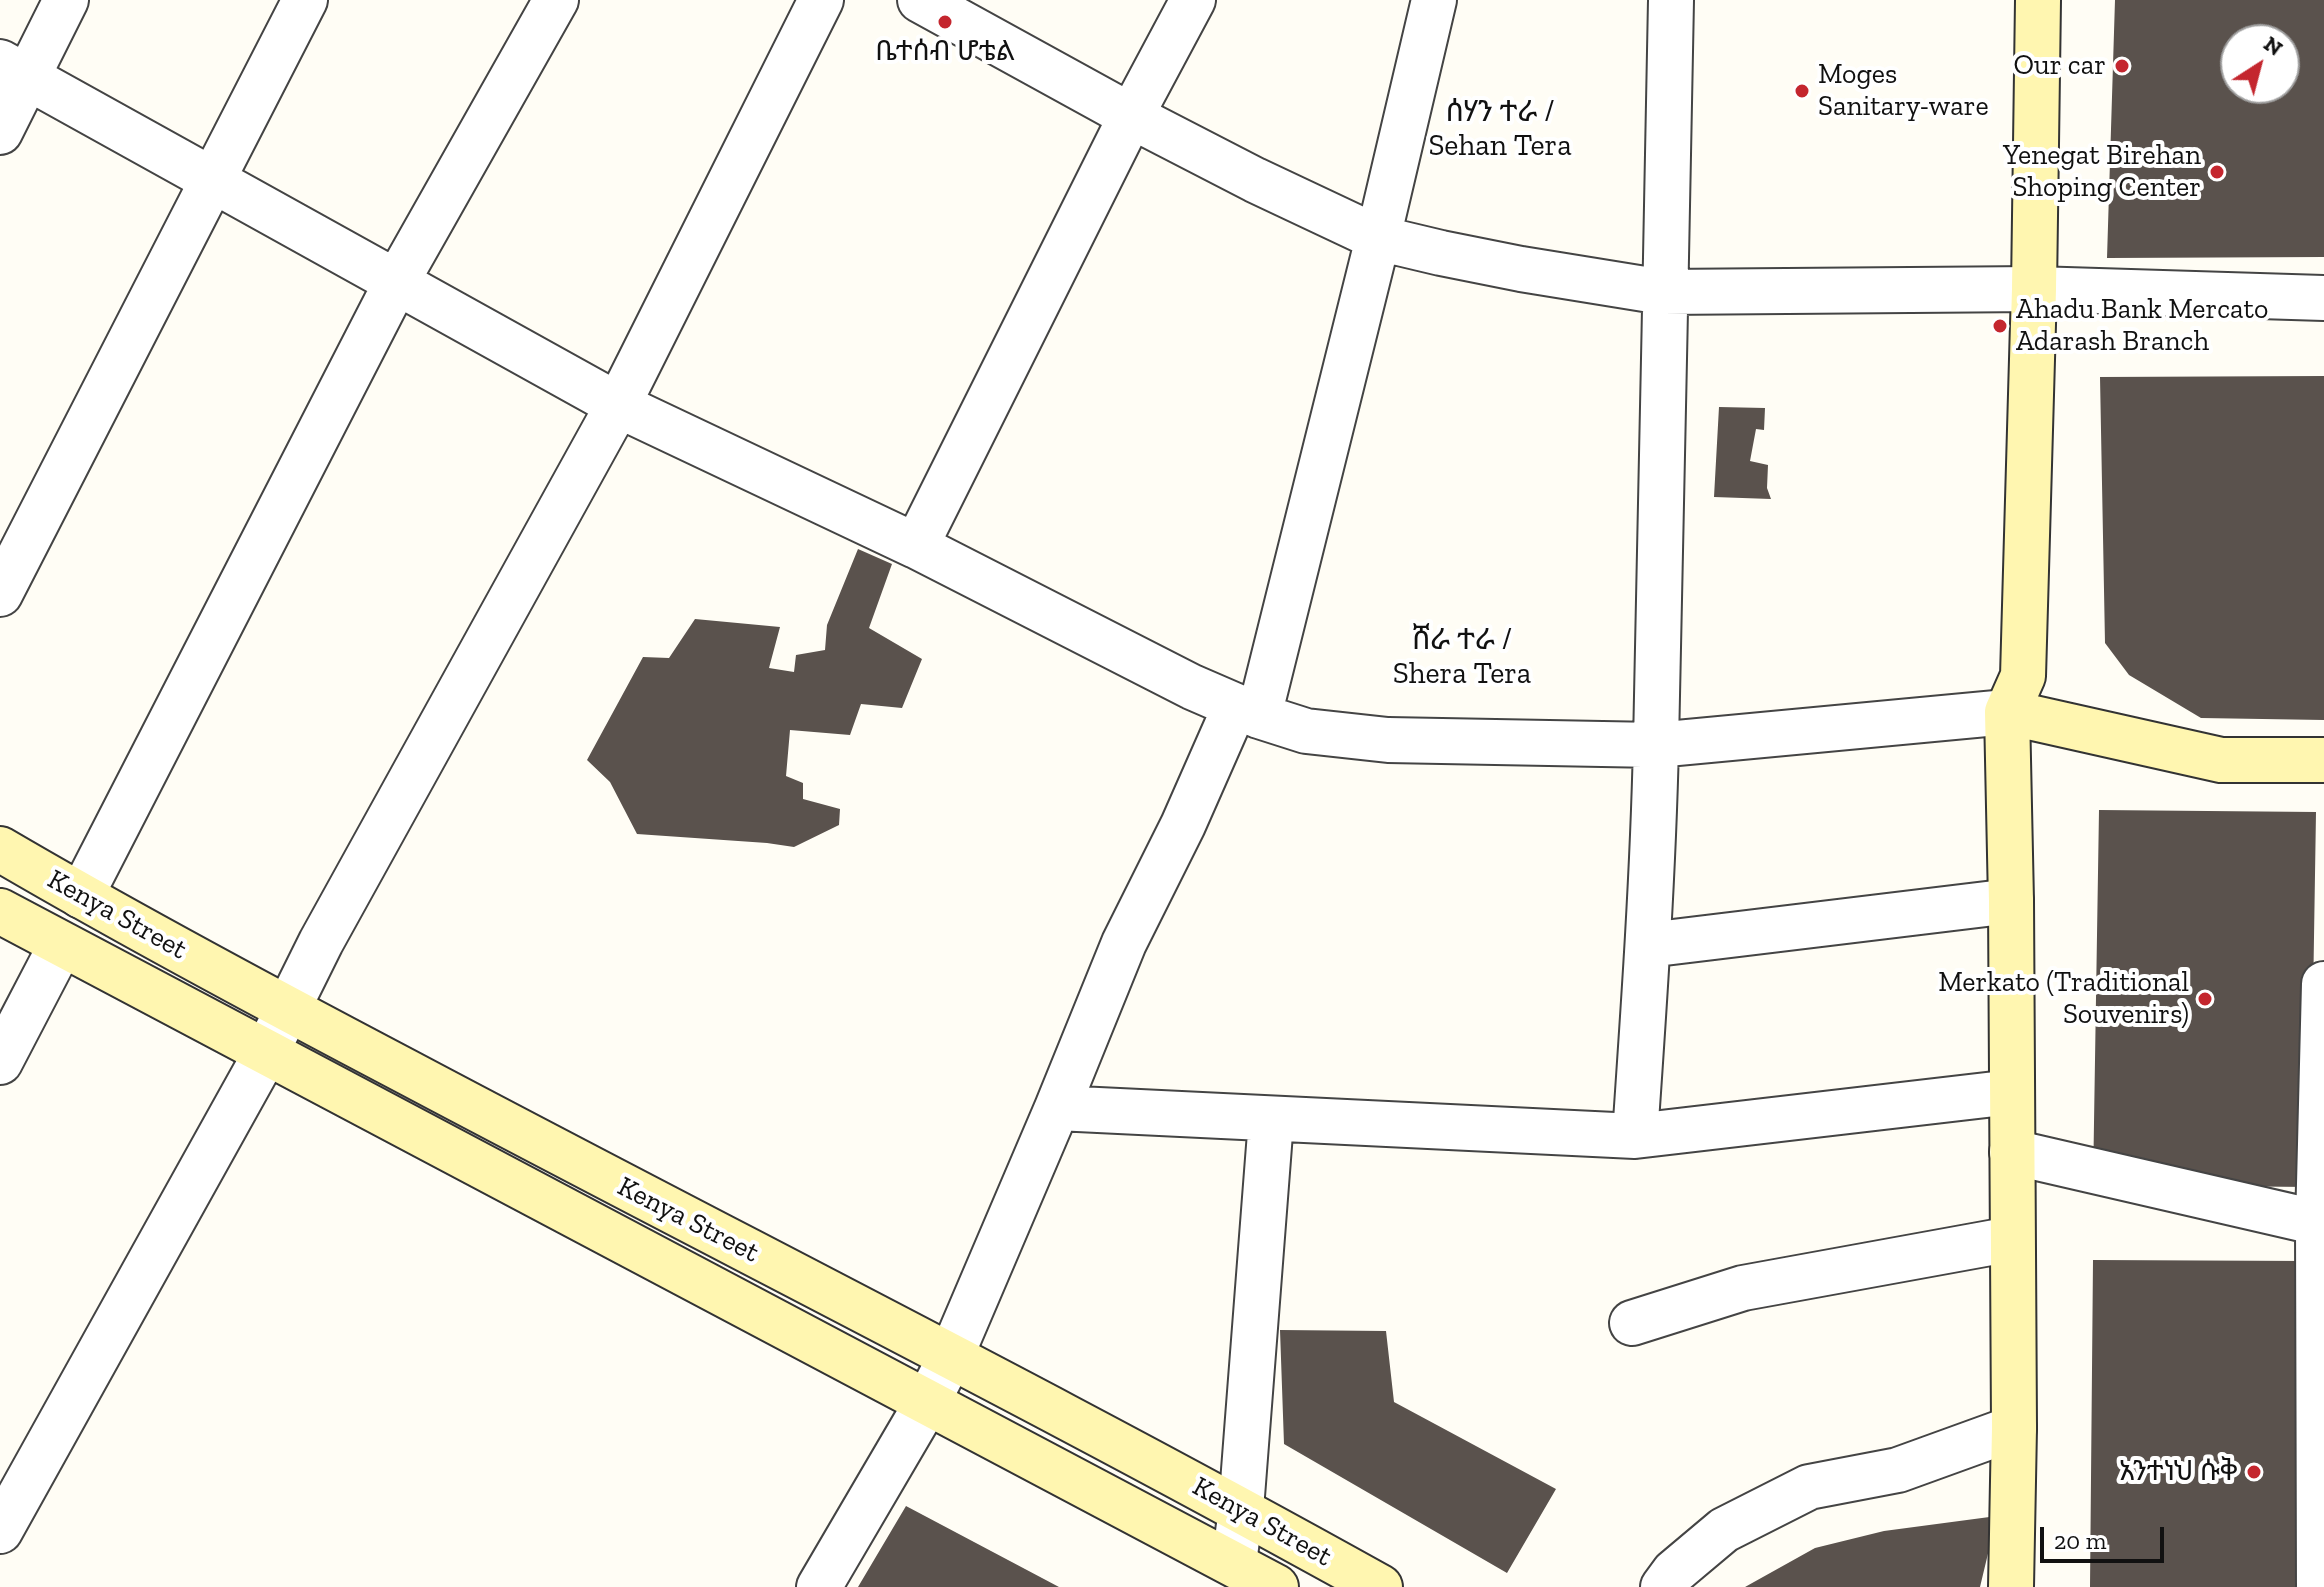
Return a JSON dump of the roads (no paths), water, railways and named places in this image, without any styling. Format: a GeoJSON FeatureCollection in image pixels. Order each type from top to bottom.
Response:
{"type":"FeatureCollection","features":[{"type":"Feature","properties":{"kind":"main road"},"geometry":{"type":"LineString","coordinates":[[2011,1587],[2014,1428],[2007,712],[2023,676],[2034,289],[2038,0]]}},
{"type":"Feature","properties":{"kind":"main road"},"geometry":{"type":"LineString","coordinates":[[2007,712],[2221,760],[2324,760]]}},
{"type":"Feature","properties":{"kind":"main road","name":"Kenya Street"},"geometry":{"type":"LineString","coordinates":[[0,849],[288,1009],[1241,1509],[1380,1587]]}},
{"type":"Feature","properties":{"kind":"main road"},"geometry":{"type":"LineString","coordinates":[[0,911],[1276,1587]]}},
{"type":"Feature","properties":{"kind":"street"},"geometry":{"type":"LineString","coordinates":[[0,132],[14,69],[66,0]]}},
{"type":"Feature","properties":{"kind":"street"},"geometry":{"type":"LineString","coordinates":[[0,594],[305,0]]}},
{"type":"Feature","properties":{"kind":"street"},"geometry":{"type":"LineString","coordinates":[[81,896],[396,283],[556,0]]}},
{"type":"Feature","properties":{"kind":"street"},"geometry":{"type":"LineString","coordinates":[[0,1531],[266,1053],[321,942],[618,405],[821,0]]}},
{"type":"Feature","properties":{"kind":"street"},"geometry":{"type":"LineString","coordinates":[[920,0],[1131,116],[1255,180],[1378,238],[1521,269],[1663,292],[2034,289],[2324,298]]}},
{"type":"Feature","properties":{"kind":"street"},"geometry":{"type":"LineString","coordinates":[[916,546],[1131,116],[1193,0]]}},
{"type":"Feature","properties":{"kind":"street"},"geometry":{"type":"LineString","coordinates":[[819,1587],[951,1356],[1124,943],[1183,825],[1247,712],[1378,238],[1434,0]]}},
{"type":"Feature","properties":{"kind":"street"},"geometry":{"type":"LineString","coordinates":[[1635,1136],[1648,945],[1656,745],[1671,0]]}},
{"type":"Feature","properties":{"kind":"street"},"geometry":{"type":"LineString","coordinates":[[14,69],[618,405],[916,546],[1247,712],[1306,731],[1388,740],[1656,745],[2007,712]]}},
{"type":"Feature","properties":{"kind":"street"},"geometry":{"type":"LineString","coordinates":[[1648,945],[2011,901]]}},
{"type":"Feature","properties":{"kind":"street"},"geometry":{"type":"LineString","coordinates":[[0,1062],[61,945]]}},
{"type":"Feature","properties":{"kind":"street"},"geometry":{"type":"LineString","coordinates":[[2319,1587],[2324,984]]}},
{"type":"Feature","properties":{"kind":"street"},"geometry":{"type":"LineString","coordinates":[[1057,1108],[1635,1136],[2012,1092]]}},
{"type":"Feature","properties":{"kind":"street"},"geometry":{"type":"LineString","coordinates":[[1234,1563],[1241,1509],[1271,1120]]}},
{"type":"Feature","properties":{"kind":"street"},"geometry":{"type":"LineString","coordinates":[[2012,1152],[2321,1224]]}},
{"type":"Feature","properties":{"kind":"street"},"geometry":{"type":"LineString","coordinates":[[1632,1323],[1743,1288],[2012,1239]]}},
{"type":"Feature","properties":{"kind":"street"},"geometry":{"type":"LineString","coordinates":[[1663,1587],[1674,1572],[1724,1530],[1809,1487],[1898,1470],[2014,1428]]}},
{"type":"Feature","properties":{"kind":"place","name":"ቤተሰብ ሆቴል"},"geometry":{"type":"Point","coordinates":[945,22]}},
{"type":"Feature","properties":{"kind":"place","name":"Our car"},"geometry":{"type":"Point","coordinates":[2122,66]}},
{"type":"Feature","properties":{"kind":"place","name":"Moges Sanitary-ware"},"geometry":{"type":"Point","coordinates":[1802,91]}},
{"type":"Feature","properties":{"kind":"place","name":"Yenegat Birehan Shoping Center"},"geometry":{"type":"Point","coordinates":[2217,172]}},
{"type":"Feature","properties":{"kind":"place","name":"Ahadu Bank Mercato Adarash Branch"},"geometry":{"type":"Point","coordinates":[2000,326]}},
{"type":"Feature","properties":{"kind":"place","name":"Merkato (Traditional Souvenirs)"},"geometry":{"type":"Point","coordinates":[2205,999]}},
{"type":"Feature","properties":{"kind":"place","name":"አንተነህ ሱቅ"},"geometry":{"type":"Point","coordinates":[2254,1472]}},
{"type":"Feature","properties":{"kind":"district","name":"ሰሃን ተራ / Sehan Tera"},"geometry":{"type":"Point","coordinates":[1500,129]}},
{"type":"Feature","properties":{"kind":"district","name":"ሸራ ተራ / Shera Tera"},"geometry":{"type":"Point","coordinates":[1462,657]}}]}
